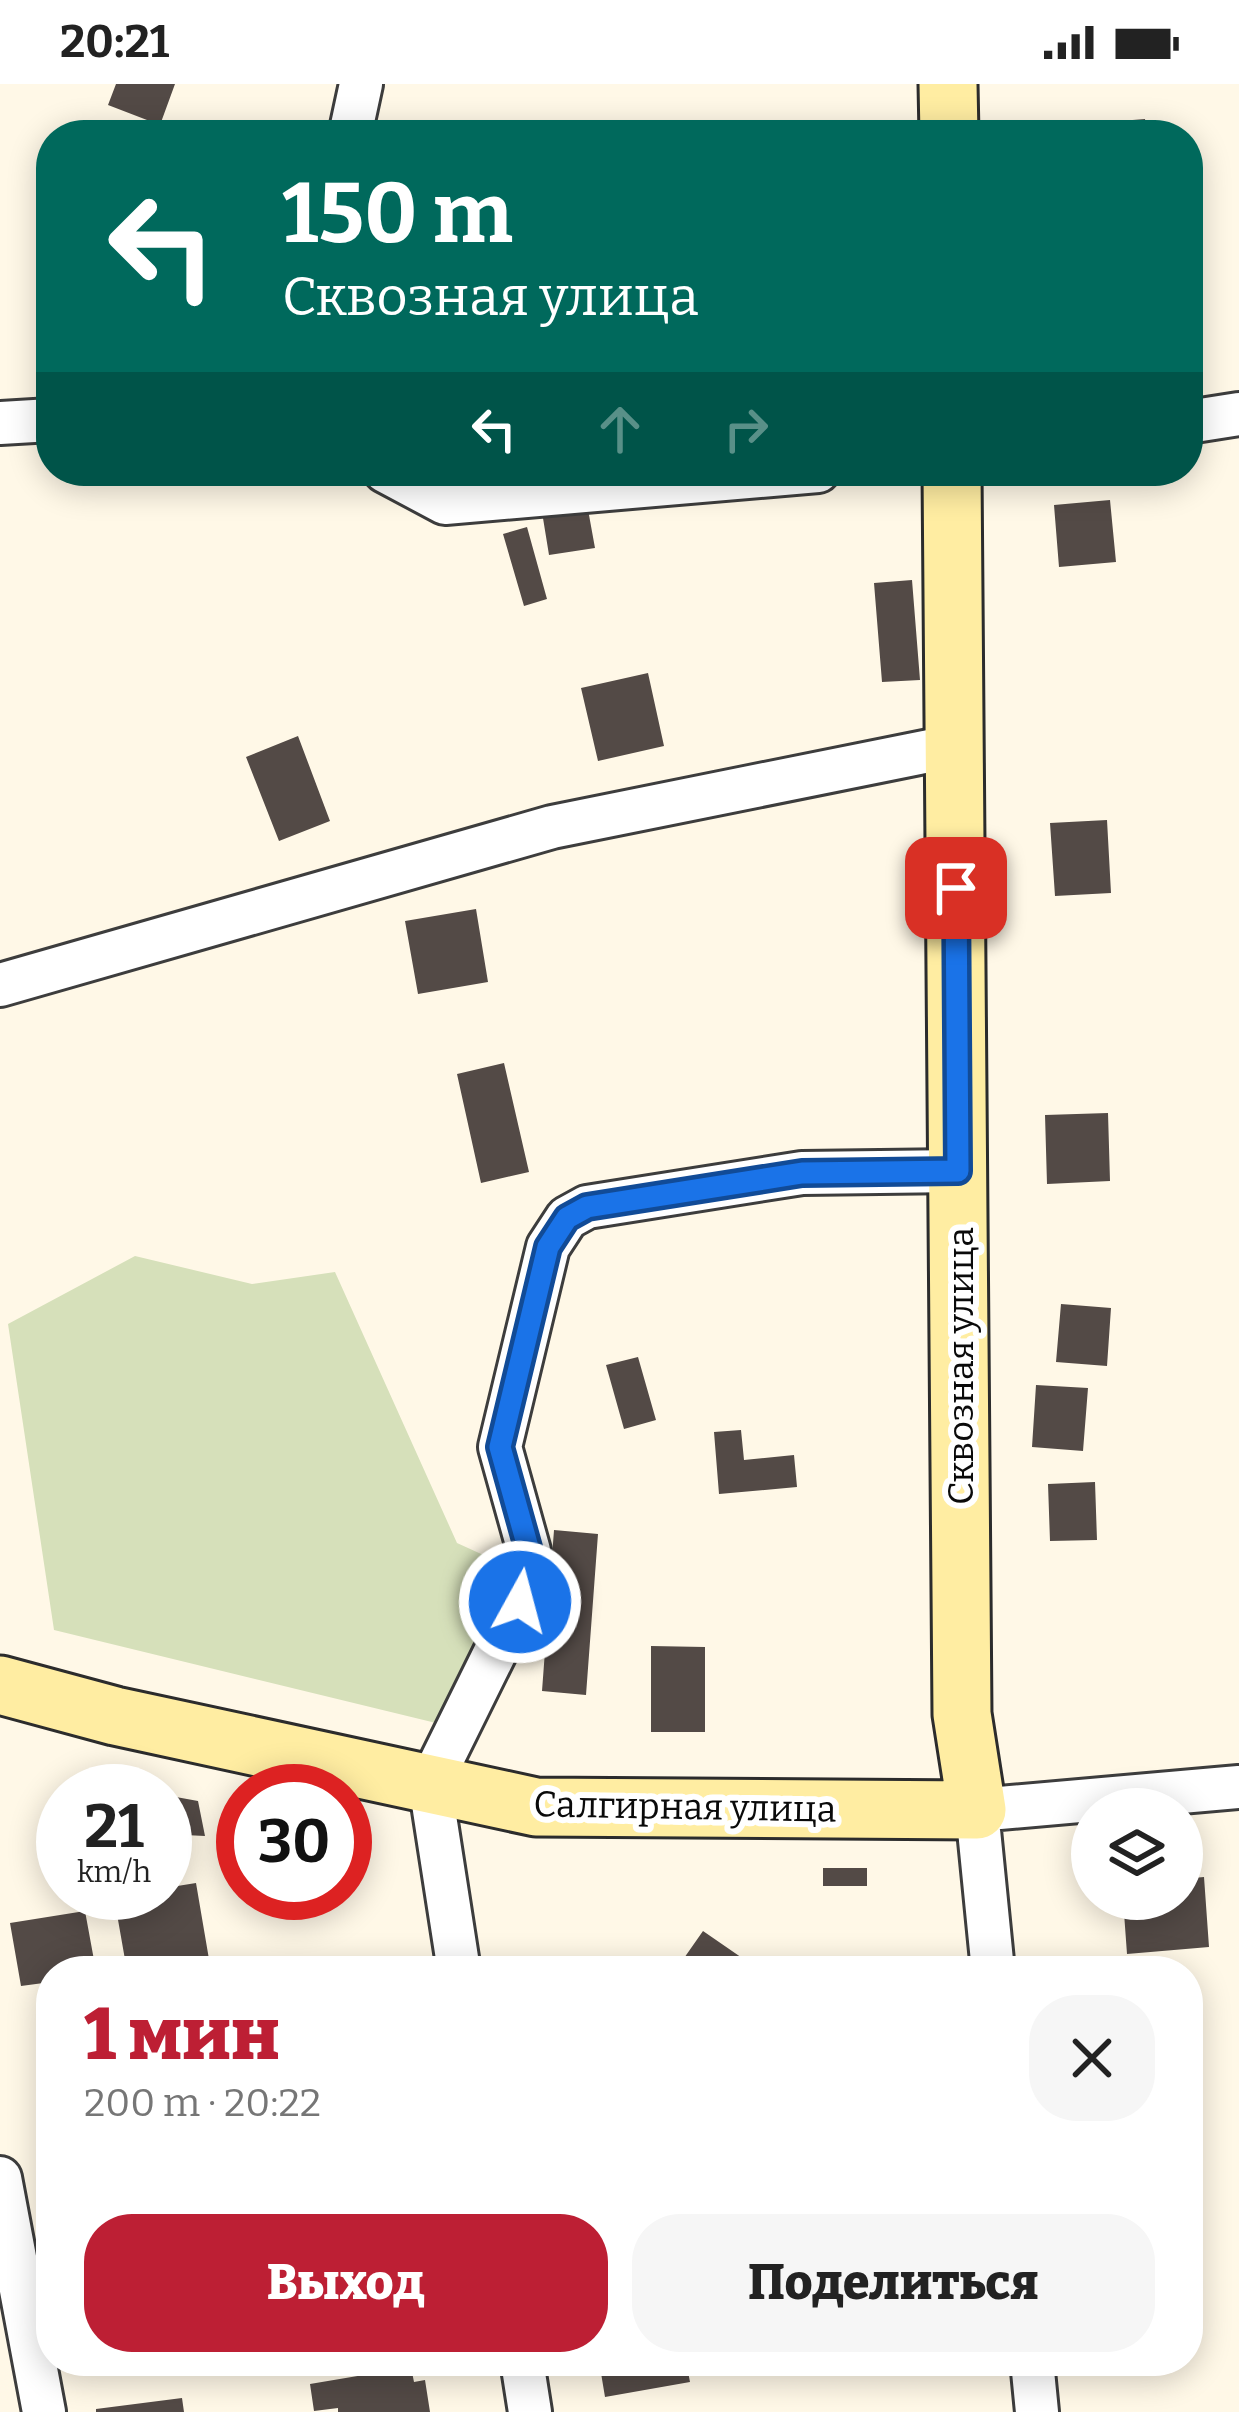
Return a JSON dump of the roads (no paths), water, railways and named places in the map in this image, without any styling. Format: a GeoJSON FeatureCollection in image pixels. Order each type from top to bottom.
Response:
{"type":"FeatureCollection","features":[{"type":"Feature","properties":{"kind":"main road","name":"Сквозная улица"},"geometry":{"type":"LineString","coordinates":[[952,486],[962,1714],[977,1810]]}},
{"type":"Feature","properties":{"kind":"main road","name":"Салгирная улица"},"geometry":{"type":"LineString","coordinates":[[0,1685],[115,1717],[536,1807],[977,1810]]}},
{"type":"Feature","properties":{"kind":"street"},"geometry":{"type":"LineString","coordinates":[[353,120],[361,84]]}},
{"type":"Feature","properties":{"kind":"street"},"geometry":{"type":"LineString","coordinates":[[1203,420],[1239,414]]}},
{"type":"Feature","properties":{"kind":"street"},"geometry":{"type":"LineString","coordinates":[[0,423],[36,421]]}},
{"type":"Feature","properties":{"kind":"street"},"geometry":{"type":"LineString","coordinates":[[414,486],[445,503],[643,486]]}},
{"type":"Feature","properties":{"kind":"street"},"geometry":{"type":"LineString","coordinates":[[0,985],[552,826],[955,746]]}},
{"type":"Feature","properties":{"kind":"street"},"geometry":{"type":"LineString","coordinates":[[458,1956],[430,1784],[520,1602],[529,1551],[500,1447],[548,1247],[567,1218],[587,1207],[802,1173],[958,1171]]}},
{"type":"Feature","properties":{"kind":"street","name":"Салгирная улица"},"geometry":{"type":"LineString","coordinates":[[977,1810],[1239,1787]]}},
{"type":"Feature","properties":{"kind":"street","name":"Сквозная улица"},"geometry":{"type":"LineString","coordinates":[[977,1810],[992,1956]]}},
{"type":"Feature","properties":{"kind":"street"},"geometry":{"type":"LineString","coordinates":[[0,2178],[36,2369]]}},
{"type":"Feature","properties":{"kind":"street"},"geometry":{"type":"LineString","coordinates":[[37,2376],[44,2412]]}},
{"type":"Feature","properties":{"kind":"street"},"geometry":{"type":"LineString","coordinates":[[524,2376],[530,2412]]}},
{"type":"Feature","properties":{"kind":"street"},"geometry":{"type":"LineString","coordinates":[[1033,2376],[1037,2412]]}}]}
